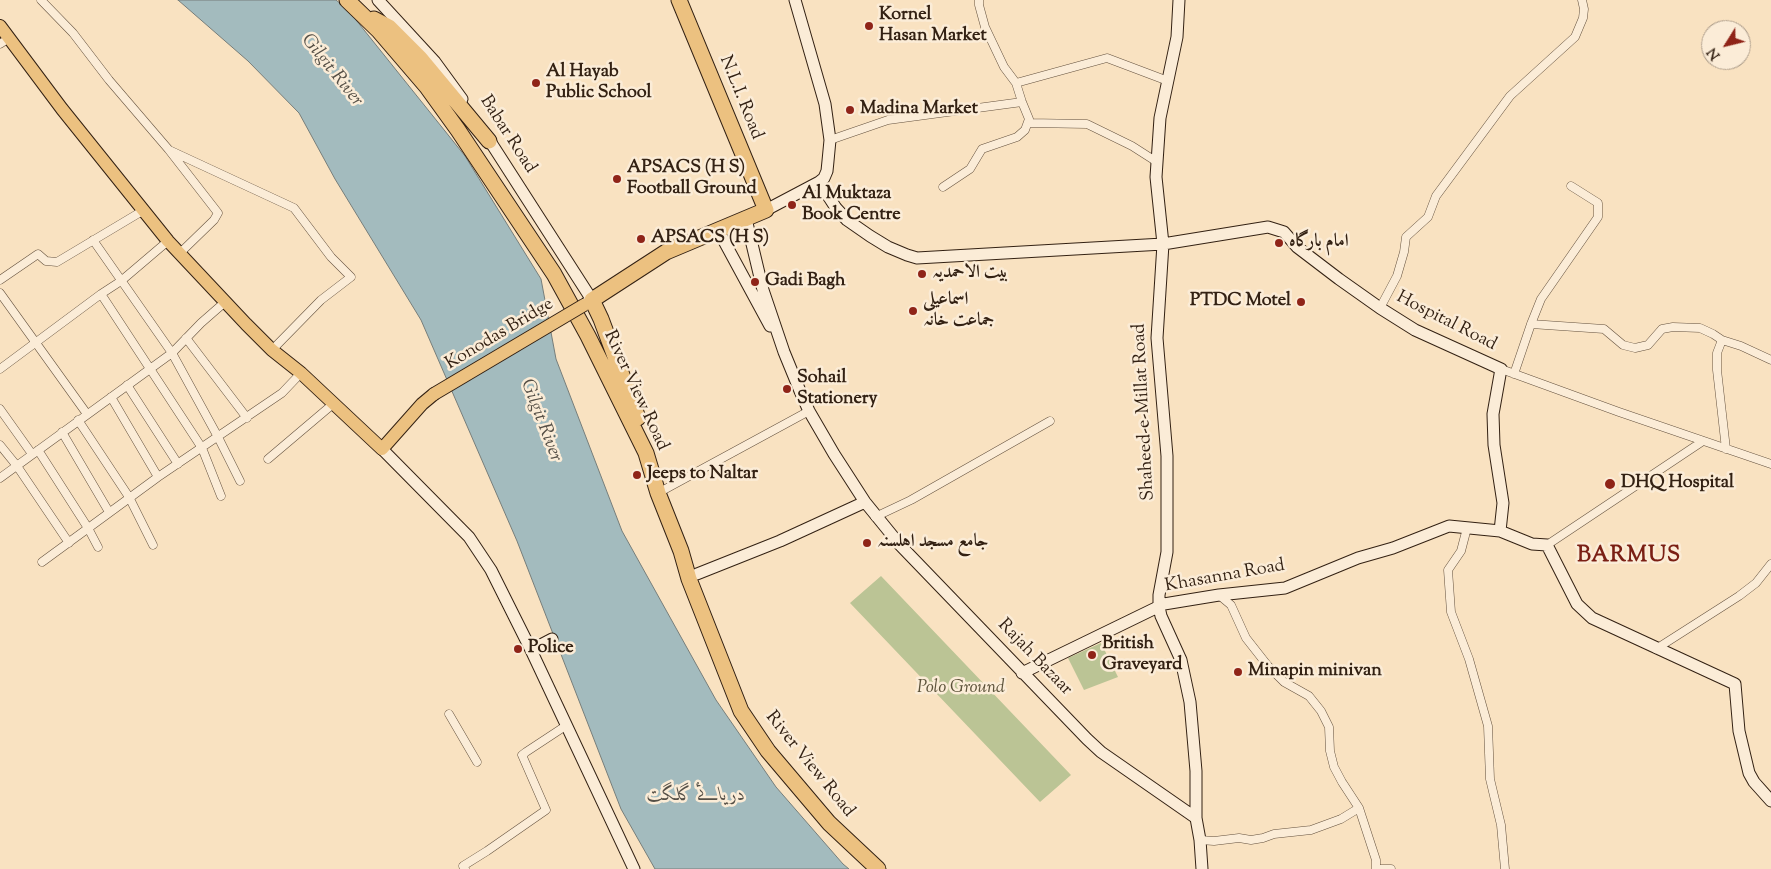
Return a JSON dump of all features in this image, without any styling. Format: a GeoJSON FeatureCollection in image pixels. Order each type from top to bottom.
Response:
{"type":"FeatureCollection","features":[{"type":"Feature","properties":{"kind":"highway","name":"River View Road"},"geometry":{"type":"LineString","coordinates":[[347,0],[397,50],[427,87],[554,274],[588,336],[646,453],[658,493],[681,552],[689,579],[741,711],[768,750],[829,823],[878,869]]}},
{"type":"Feature","properties":{"kind":"highway","name":"N.L.I. Road"},"geometry":{"type":"LineString","coordinates":[[679,0],[766,210]]}},
{"type":"Feature","properties":{"kind":"highway"},"geometry":{"type":"LineString","coordinates":[[361,13],[389,27],[401,37],[489,141]]}},
{"type":"Feature","properties":{"kind":"highway"},"geometry":{"type":"LineString","coordinates":[[646,453],[647,443],[644,434],[601,319],[588,302],[652,259],[766,210]]}},
{"type":"Feature","properties":{"kind":"main road","name":"Babar Road"},"geometry":{"type":"LineString","coordinates":[[378,0],[435,62],[489,141],[588,302]]}},
{"type":"Feature","properties":{"kind":"main road"},"geometry":{"type":"LineString","coordinates":[[766,210],[819,182],[824,178],[827,171],[830,140],[826,104],[794,0]]}},
{"type":"Feature","properties":{"kind":"main road","name":"Shaheed-e-Millat Road"},"geometry":{"type":"LineString","coordinates":[[1179,0],[1177,37],[1160,118],[1156,177],[1163,244],[1157,338],[1167,456],[1167,552],[1159,595],[1159,607],[1181,660],[1188,689],[1193,727],[1196,771],[1196,818],[1202,869]]}},
{"type":"Feature","properties":{"kind":"main road"},"geometry":{"type":"LineString","coordinates":[[0,26],[4,41],[62,109],[168,241],[272,350],[301,373],[382,449],[469,537],[491,570],[531,650],[634,869]]}},
{"type":"Feature","properties":{"kind":"main road","name":"Hospital Road"},"geometry":{"type":"LineString","coordinates":[[819,182],[836,208],[847,220],[888,247],[918,258],[1163,244],[1268,227],[1284,232],[1297,247],[1380,308],[1415,330],[1501,369]]}},
{"type":"Feature","properties":{"kind":"main road"},"geometry":{"type":"LineString","coordinates":[[746,219],[758,292]]}},
{"type":"Feature","properties":{"kind":"main road"},"geometry":{"type":"LineString","coordinates":[[718,230],[758,292]]}},
{"type":"Feature","properties":{"kind":"main road","name":"Rajah Bazaar"},"geometry":{"type":"LineString","coordinates":[[758,292],[809,411],[834,454],[875,516],[900,545],[1087,739],[1102,752],[1196,818]]}},
{"type":"Feature","properties":{"kind":"main road","name":"Konodas Bridge"},"geometry":{"type":"LineString","coordinates":[[382,449],[422,404],[434,394],[588,302]]}},
{"type":"Feature","properties":{"kind":"main road"},"geometry":{"type":"LineString","coordinates":[[1500,531],[1503,503],[1494,445],[1493,414],[1501,369]]}},
{"type":"Feature","properties":{"kind":"main road"},"geometry":{"type":"LineString","coordinates":[[697,574],[771,545],[865,502]]}},
{"type":"Feature","properties":{"kind":"main road","name":"Khasanna Road"},"geometry":{"type":"LineString","coordinates":[[1022,673],[1159,607],[1175,602],[1219,595],[1285,588],[1358,558],[1393,548],[1449,526],[1500,531],[1532,544],[1547,545]]}},
{"type":"Feature","properties":{"kind":"main road"},"geometry":{"type":"LineString","coordinates":[[1547,545],[1577,604],[1592,618],[1735,684],[1739,731],[1749,773],[1754,782],[1771,801]]}},
{"type":"Feature","properties":{"kind":"main road"},"geometry":{"type":"LineString","coordinates":[[531,650],[552,638]]}},
{"type":"Feature","properties":{"kind":"street"},"geometry":{"type":"LineString","coordinates":[[41,0],[73,33],[218,213],[214,220],[180,253]]}},
{"type":"Feature","properties":{"kind":"street"},"geometry":{"type":"LineString","coordinates":[[943,187],[970,169],[982,149],[1018,137],[1025,130],[1029,119],[1016,83],[1004,67],[985,26],[979,0]]}},
{"type":"Feature","properties":{"kind":"street"},"geometry":{"type":"LineString","coordinates":[[1380,308],[1397,276],[1406,237],[1428,217],[1436,196],[1510,96],[1575,37],[1583,18],[1584,8],[1582,0]]}},
{"type":"Feature","properties":{"kind":"street"},"geometry":{"type":"LineString","coordinates":[[1016,83],[1107,58],[1168,81]]}},
{"type":"Feature","properties":{"kind":"street"},"geometry":{"type":"LineString","coordinates":[[830,140],[888,120],[1022,102]]}},
{"type":"Feature","properties":{"kind":"street"},"geometry":{"type":"LineString","coordinates":[[1028,123],[1087,124],[1132,146],[1157,162]]}},
{"type":"Feature","properties":{"kind":"street"},"geometry":{"type":"LineString","coordinates":[[169,150],[294,208],[331,257],[351,277],[321,300],[272,350]]}},
{"type":"Feature","properties":{"kind":"street"},"geometry":{"type":"LineString","coordinates":[[1514,374],[1530,324],[1541,299],[1598,217],[1598,203],[1571,186]]}},
{"type":"Feature","properties":{"kind":"street"},"geometry":{"type":"LineString","coordinates":[[0,280],[38,254],[46,261],[57,262],[144,210]]}},
{"type":"Feature","properties":{"kind":"street"},"geometry":{"type":"LineString","coordinates":[[93,240],[172,353],[218,437],[240,482]]}},
{"type":"Feature","properties":{"kind":"street"},"geometry":{"type":"LineString","coordinates":[[0,369],[121,281],[168,241]]}},
{"type":"Feature","properties":{"kind":"street"},"geometry":{"type":"LineString","coordinates":[[0,293],[87,414]]}},
{"type":"Feature","properties":{"kind":"street"},"geometry":{"type":"LineString","coordinates":[[101,294],[202,448],[220,496]]}},
{"type":"Feature","properties":{"kind":"street"},"geometry":{"type":"LineString","coordinates":[[0,478],[172,353],[225,302]]}},
{"type":"Feature","properties":{"kind":"street"},"geometry":{"type":"LineString","coordinates":[[1530,324],[1604,329],[1622,345],[1635,348],[1648,345],[1662,329],[1672,327],[1700,328],[1722,340],[1741,346],[1771,360]]}},
{"type":"Feature","properties":{"kind":"street"},"geometry":{"type":"LineString","coordinates":[[186,338],[247,418]]}},
{"type":"Feature","properties":{"kind":"street"},"geometry":{"type":"LineString","coordinates":[[1722,340],[1718,353],[1717,370],[1726,449]]}},
{"type":"Feature","properties":{"kind":"street"},"geometry":{"type":"LineString","coordinates":[[1501,369],[1771,464]]}},
{"type":"Feature","properties":{"kind":"street"},"geometry":{"type":"LineString","coordinates":[[42,562],[129,497],[282,394],[301,373]]}},
{"type":"Feature","properties":{"kind":"street"},"geometry":{"type":"LineString","coordinates":[[127,385],[178,464]]}},
{"type":"Feature","properties":{"kind":"street"},"geometry":{"type":"LineString","coordinates":[[111,397],[158,477]]}},
{"type":"Feature","properties":{"kind":"street"},"geometry":{"type":"LineString","coordinates":[[268,459],[334,404]]}},
{"type":"Feature","properties":{"kind":"street"},"geometry":{"type":"LineString","coordinates":[[0,409],[35,452],[88,528],[98,547]]}},
{"type":"Feature","properties":{"kind":"street"},"geometry":{"type":"LineString","coordinates":[[658,493],[809,411]]}},
{"type":"Feature","properties":{"kind":"street"},"geometry":{"type":"LineString","coordinates":[[78,420],[129,497],[153,545]]}},
{"type":"Feature","properties":{"kind":"street"},"geometry":{"type":"LineString","coordinates":[[875,516],[911,500],[1050,421]]}},
{"type":"Feature","properties":{"kind":"street"},"geometry":{"type":"LineString","coordinates":[[62,432],[109,512]]}},
{"type":"Feature","properties":{"kind":"street"},"geometry":{"type":"LineString","coordinates":[[1547,545],[1703,441]]}},
{"type":"Feature","properties":{"kind":"street"},"geometry":{"type":"LineString","coordinates":[[0,445],[17,466],[69,543]]}},
{"type":"Feature","properties":{"kind":"street"},"geometry":{"type":"LineString","coordinates":[[1467,528],[1461,551],[1448,570],[1451,612],[1470,659],[1488,726],[1490,779],[1501,825],[1505,869]]}},
{"type":"Feature","properties":{"kind":"street"},"geometry":{"type":"LineString","coordinates":[[1656,649],[1739,596],[1756,583],[1771,564]]}},
{"type":"Feature","properties":{"kind":"street"},"geometry":{"type":"LineString","coordinates":[[1219,595],[1231,605],[1246,638],[1268,666],[1284,682],[1309,696],[1321,711],[1329,727],[1330,751],[1334,767],[1360,808],[1376,860],[1376,869],[1391,869]]}},
{"type":"Feature","properties":{"kind":"street"},"geometry":{"type":"LineString","coordinates":[[449,714],[477,762]]}},
{"type":"Feature","properties":{"kind":"street"},"geometry":{"type":"LineString","coordinates":[[465,869],[463,866],[546,810],[522,755],[567,725]]}},
{"type":"Feature","properties":{"kind":"street"},"geometry":{"type":"LineString","coordinates":[[1200,840],[1214,841],[1239,838],[1251,840],[1274,834],[1311,830],[1341,819],[1360,808]]}},
{"type":"Feature","properties":{"kind":"green space","name":"Polo Ground"},"geometry":{"type":"Polygon","coordinates":[[[881,576],[1071,775],[1040,802],[850,603],[881,576]]]}},
{"type":"Feature","properties":{"kind":"green space"},"geometry":{"type":"Polygon","coordinates":[[[1101,643],[1118,677],[1084,690],[1068,658],[1101,643]]]}},
{"type":"Feature","properties":{"kind":"water","name":"دریائے گلگت"},"geometry":{"type":"Polygon","coordinates":[[[178,0],[336,0],[348,10],[465,156],[541,279],[556,359],[622,531],[716,700],[776,787],[849,869],[655,869],[621,809],[517,541],[421,320],[335,179],[299,113],[248,61],[178,0]]]}},
{"type":"Feature","properties":{"kind":"place","name":"Kornel Hasan Market"},"geometry":{"type":"Point","coordinates":[869,26]}},
{"type":"Feature","properties":{"kind":"place","name":"Al Hayab Public School"},"geometry":{"type":"Point","coordinates":[536,83]}},
{"type":"Feature","properties":{"kind":"place","name":"Madina Market"},"geometry":{"type":"Point","coordinates":[850,110]}},
{"type":"Feature","properties":{"kind":"place","name":"APSACS (H S) Football Ground"},"geometry":{"type":"Point","coordinates":[617,179]}},
{"type":"Feature","properties":{"kind":"place","name":"Al Muktaza Book Centre"},"geometry":{"type":"Point","coordinates":[792,205]}},
{"type":"Feature","properties":{"kind":"place","name":"APSACS (H S)"},"geometry":{"type":"Point","coordinates":[641,239]}},
{"type":"Feature","properties":{"kind":"place","name":"امام بارگاہ"},"geometry":{"type":"Point","coordinates":[1279,243]}},
{"type":"Feature","properties":{"kind":"place","name":"بیت الاحمدیہ"},"geometry":{"type":"Point","coordinates":[922,274]}},
{"type":"Feature","properties":{"kind":"place","name":"Gadi Bagh"},"geometry":{"type":"Point","coordinates":[755,282]}},
{"type":"Feature","properties":{"kind":"place","name":"PTDC Motel"},"geometry":{"type":"Point","coordinates":[1301,302]}},
{"type":"Feature","properties":{"kind":"place","name":"اسماعیلی جماعت خانہ"},"geometry":{"type":"Point","coordinates":[913,311]}},
{"type":"Feature","properties":{"kind":"place","name":"Sohail Stationery"},"geometry":{"type":"Point","coordinates":[787,389]}},
{"type":"Feature","properties":{"kind":"place","name":"Jeeps to Naltar"},"geometry":{"type":"Point","coordinates":[637,475]}},
{"type":"Feature","properties":{"kind":"place","name":"DHQ Hospital"},"geometry":{"type":"Point","coordinates":[1610,484]}},
{"type":"Feature","properties":{"kind":"place","name":"جامع مسجد اہلسنہ"},"geometry":{"type":"Point","coordinates":[867,543]}},
{"type":"Feature","properties":{"kind":"place","name":"Police"},"geometry":{"type":"Point","coordinates":[518,649]}},
{"type":"Feature","properties":{"kind":"place","name":"British Graveyard"},"geometry":{"type":"Point","coordinates":[1092,655]}},
{"type":"Feature","properties":{"kind":"place","name":"Minapin minivan"},"geometry":{"type":"Point","coordinates":[1238,672]}},
{"type":"Feature","properties":{"kind":"district","name":"BARMUS"},"geometry":{"type":"Point","coordinates":[1629,557]}},
{"type":"Feature","properties":{"kind":"water label","name":"Gilgit River"},"geometry":{"type":"Point","coordinates":[331,71]}},
{"type":"Feature","properties":{"kind":"water label","name":"Gilgit River"},"geometry":{"type":"Point","coordinates":[540,421]}}]}
